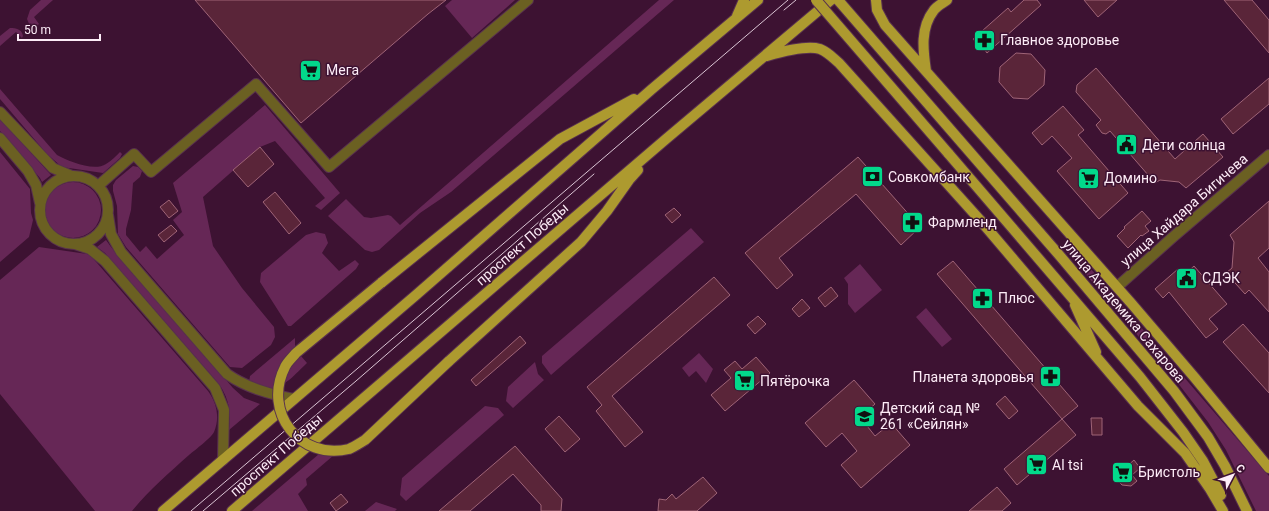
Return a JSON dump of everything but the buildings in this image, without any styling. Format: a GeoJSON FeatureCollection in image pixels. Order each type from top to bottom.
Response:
{"type":"FeatureCollection","features":[{"type":"Feature","properties":{"kind":"main road"},"geometry":{"type":"LineString","coordinates":[[735,20],[744,0]]}},
{"type":"Feature","properties":{"kind":"main road"},"geometry":{"type":"LineString","coordinates":[[163,511],[652,89],[758,0]]}},
{"type":"Feature","properties":{"kind":"main road"},"geometry":{"type":"LineString","coordinates":[[816,0],[1140,377],[1183,432],[1203,461],[1221,495],[1227,511]]}},
{"type":"Feature","properties":{"kind":"main road","name":"проспект Победы"},"geometry":{"type":"LineString","coordinates":[[232,511],[666,139],[831,0]]}},
{"type":"Feature","properties":{"kind":"main road","name":"улица Академика Сахарова"},"geometry":{"type":"LineString","coordinates":[[838,0],[1065,262],[1174,391],[1208,437],[1225,466],[1247,511]]}},
{"type":"Feature","properties":{"kind":"main road"},"geometry":{"type":"LineString","coordinates":[[876,0],[877,10],[885,25],[1117,287],[1195,378],[1269,468]]}},
{"type":"Feature","properties":{"kind":"main road"},"geometry":{"type":"LineString","coordinates":[[926,71],[923,48],[925,27],[935,10],[947,0]]}},
{"type":"Feature","properties":{"kind":"main road"},"geometry":{"type":"LineString","coordinates":[[765,56],[797,49],[820,49],[839,62],[980,220],[1138,406],[1185,453],[1223,511]]}},
{"type":"Feature","properties":{"kind":"main road"},"geometry":{"type":"LineString","coordinates":[[652,89],[560,139],[296,353],[285,367],[279,385],[277,400],[281,415],[288,427],[297,438],[314,448],[329,450],[350,449],[365,440],[448,362],[581,242],[607,211],[629,180],[666,139]]}},
{"type":"Feature","properties":{"kind":"main road"},"geometry":{"type":"LineString","coordinates":[[1070,294],[1100,362]]}},
{"type":"Feature","properties":{"kind":"street"},"geometry":{"type":"LineString","coordinates":[[98,186],[134,154],[151,172],[256,84],[329,167],[528,0]]}},
{"type":"Feature","properties":{"kind":"street"},"geometry":{"type":"LineString","coordinates":[[0,112],[53,168],[72,176]]}},
{"type":"Feature","properties":{"kind":"street"},"geometry":{"type":"LineString","coordinates":[[0,138],[28,171],[36,185],[41,219],[48,233],[64,243],[76,244],[90,249],[105,261],[215,388],[224,410],[223,460]]}},
{"type":"Feature","properties":{"kind":"street","name":"улица Хайдара Бигичева"},"geometry":{"type":"LineString","coordinates":[[1117,287],[1269,155]]}},
{"type":"Feature","properties":{"kind":"street"},"geometry":{"type":"LineString","coordinates":[[40,205],[44,194],[50,185],[60,178],[72,176],[81,177],[90,180],[98,186],[104,194],[108,204],[111,234],[121,252],[227,374],[237,381],[263,392],[294,399]]}},
{"type":"Feature","properties":{"kind":"street"},"geometry":{"type":"LineString","coordinates":[[76,244],[87,242],[97,235],[104,226],[108,215]]}},
{"type":"Feature","properties":{"kind":"shaded area"},"geometry":{"type":"Polygon","coordinates":[[[41,0],[53,0],[34,17],[39,24],[35,27],[30,26],[27,19],[30,10],[41,0]]]}},
{"type":"Feature","properties":{"kind":"shaded area"},"geometry":{"type":"Polygon","coordinates":[[[452,0],[515,0],[472,38],[445,6],[452,0]]]}},
{"type":"Feature","properties":{"kind":"shaded area"},"geometry":{"type":"Polygon","coordinates":[[[659,0],[674,0],[451,192],[420,213],[379,250],[372,252],[365,250],[328,216],[346,199],[364,217],[371,218],[388,215],[400,225],[659,0]]]}},
{"type":"Feature","properties":{"kind":"shaded area"},"geometry":{"type":"Polygon","coordinates":[[[10,28],[20,30],[23,36],[22,38],[16,32],[0,46],[0,36],[10,28]]]}},
{"type":"Feature","properties":{"kind":"shaded area"},"geometry":{"type":"Polygon","coordinates":[[[0,89],[57,155],[74,163],[95,167],[106,164],[120,152],[122,154],[120,158],[103,173],[62,167],[47,154],[0,99],[0,89]]]}},
{"type":"Feature","properties":{"kind":"shaded area"},"geometry":{"type":"Polygon","coordinates":[[[265,105],[340,193],[321,210],[315,206],[325,198],[275,141],[260,147],[203,197],[213,246],[242,288],[274,327],[275,337],[271,345],[242,368],[230,367],[126,247],[118,234],[117,206],[113,185],[116,180],[133,166],[138,167],[142,171],[140,177],[133,183],[131,210],[126,235],[140,252],[146,246],[157,259],[184,235],[173,220],[182,212],[173,183],[265,105]]]}},
{"type":"Feature","properties":{"kind":"shaded area"},"geometry":{"type":"Polygon","coordinates":[[[0,119],[51,175],[42,182],[0,131],[0,119]]]}},
{"type":"Feature","properties":{"kind":"shaded area"},"geometry":{"type":"Polygon","coordinates":[[[0,152],[30,189],[31,213],[33,220],[29,237],[0,262],[0,152]]]}},
{"type":"Feature","properties":{"kind":"shaded area"},"geometry":{"type":"Polygon","coordinates":[[[68,182],[78,182],[93,190],[99,199],[101,210],[99,221],[93,230],[78,238],[68,238],[57,233],[50,226],[45,215],[45,205],[50,194],[57,187],[68,182]]]}},
{"type":"Feature","properties":{"kind":"shaded area"},"geometry":{"type":"Polygon","coordinates":[[[691,228],[704,242],[551,375],[542,363],[542,356],[691,228]]]}},
{"type":"Feature","properties":{"kind":"shaded area"},"geometry":{"type":"Polygon","coordinates":[[[316,232],[325,234],[328,243],[322,253],[339,271],[355,260],[359,264],[356,269],[291,326],[288,326],[260,282],[261,273],[306,235],[316,232]]]}},
{"type":"Feature","properties":{"kind":"shaded area"},"geometry":{"type":"Polygon","coordinates":[[[106,240],[233,388],[244,398],[260,404],[229,430],[230,417],[227,400],[219,384],[105,253],[97,247],[106,240]]]}},
{"type":"Feature","properties":{"kind":"shaded area"},"geometry":{"type":"Polygon","coordinates":[[[39,247],[87,254],[91,256],[208,391],[214,400],[217,411],[217,421],[212,435],[159,482],[132,511],[95,511],[0,394],[0,280],[39,247]]]}},
{"type":"Feature","properties":{"kind":"shaded area"},"geometry":{"type":"Polygon","coordinates":[[[1072,247],[1269,476],[1269,511],[1256,511],[1226,450],[1208,422],[1177,382],[1067,252],[1072,247]]]}},
{"type":"Feature","properties":{"kind":"shaded area"},"geometry":{"type":"Polygon","coordinates":[[[860,264],[882,290],[855,313],[848,304],[848,284],[844,278],[860,264]]]}},
{"type":"Feature","properties":{"kind":"shaded area"},"geometry":{"type":"Polygon","coordinates":[[[926,308],[952,339],[942,347],[916,317],[926,308]]]}},
{"type":"Feature","properties":{"kind":"shaded area"},"geometry":{"type":"Polygon","coordinates":[[[295,338],[295,349],[307,363],[294,376],[284,384],[273,389],[260,387],[249,382],[250,376],[295,338]]]}},
{"type":"Feature","properties":{"kind":"shaded area"},"geometry":{"type":"Polygon","coordinates":[[[699,353],[713,369],[706,383],[696,371],[689,377],[682,368],[699,353]]]}},
{"type":"Feature","properties":{"kind":"shaded area"},"geometry":{"type":"Polygon","coordinates":[[[535,362],[538,374],[544,380],[513,408],[506,401],[508,387],[535,362]]]}},
{"type":"Feature","properties":{"kind":"shaded area"},"geometry":{"type":"Polygon","coordinates":[[[485,406],[498,408],[504,415],[406,501],[400,495],[402,478],[485,406]]]}},
{"type":"Feature","properties":{"kind":"shaded area"},"geometry":{"type":"Polygon","coordinates":[[[319,454],[334,455],[306,479],[307,485],[298,494],[308,511],[252,511],[319,454]]]}},
{"type":"Feature","properties":{"kind":"shaded area"},"geometry":{"type":"Polygon","coordinates":[[[376,502],[397,509],[395,511],[365,511],[376,502]]]}},
{"type":"Feature","properties":{"kind":"tram line"},"geometry":{"type":"LineString","coordinates":[[191,511],[788,0]]}},
{"type":"Feature","properties":{"kind":"tram line"},"geometry":{"type":"LineString","coordinates":[[784,10],[796,0]]}},
{"type":"Feature","properties":{"kind":"tram line"},"geometry":{"type":"LineString","coordinates":[[203,511],[356,381],[594,174]]}},
{"type":"Feature","properties":{"kind":"place","name":"Главное здоровье"},"geometry":{"type":"Point","coordinates":[984,40]}},
{"type":"Feature","properties":{"kind":"place","name":"Мега"},"geometry":{"type":"Point","coordinates":[310,70]}},
{"type":"Feature","properties":{"kind":"place","name":"Дети солнца"},"geometry":{"type":"Point","coordinates":[1127,145]}},
{"type":"Feature","properties":{"kind":"place","name":"Совкомбанк"},"geometry":{"type":"Point","coordinates":[872,177]}},
{"type":"Feature","properties":{"kind":"place","name":"Домино"},"geometry":{"type":"Point","coordinates":[1089,178]}},
{"type":"Feature","properties":{"kind":"place","name":"Фармленд"},"geometry":{"type":"Point","coordinates":[912,222]}},
{"type":"Feature","properties":{"kind":"place","name":"СДЭК"},"geometry":{"type":"Point","coordinates":[1186,278]}},
{"type":"Feature","properties":{"kind":"place","name":"Плюс"},"geometry":{"type":"Point","coordinates":[982,298]}},
{"type":"Feature","properties":{"kind":"place","name":"Планета здоровья"},"geometry":{"type":"Point","coordinates":[1050,377]}},
{"type":"Feature","properties":{"kind":"place","name":"Пятёрочка"},"geometry":{"type":"Point","coordinates":[745,381]}},
{"type":"Feature","properties":{"kind":"place","name":"Детский сад № 261 «Сейлян»"},"geometry":{"type":"Point","coordinates":[864,416]}},
{"type":"Feature","properties":{"kind":"place","name":"Al tsi"},"geometry":{"type":"Point","coordinates":[1036,465]}},
{"type":"Feature","properties":{"kind":"place","name":"Бристоль"},"geometry":{"type":"Point","coordinates":[1123,472]}}]}
